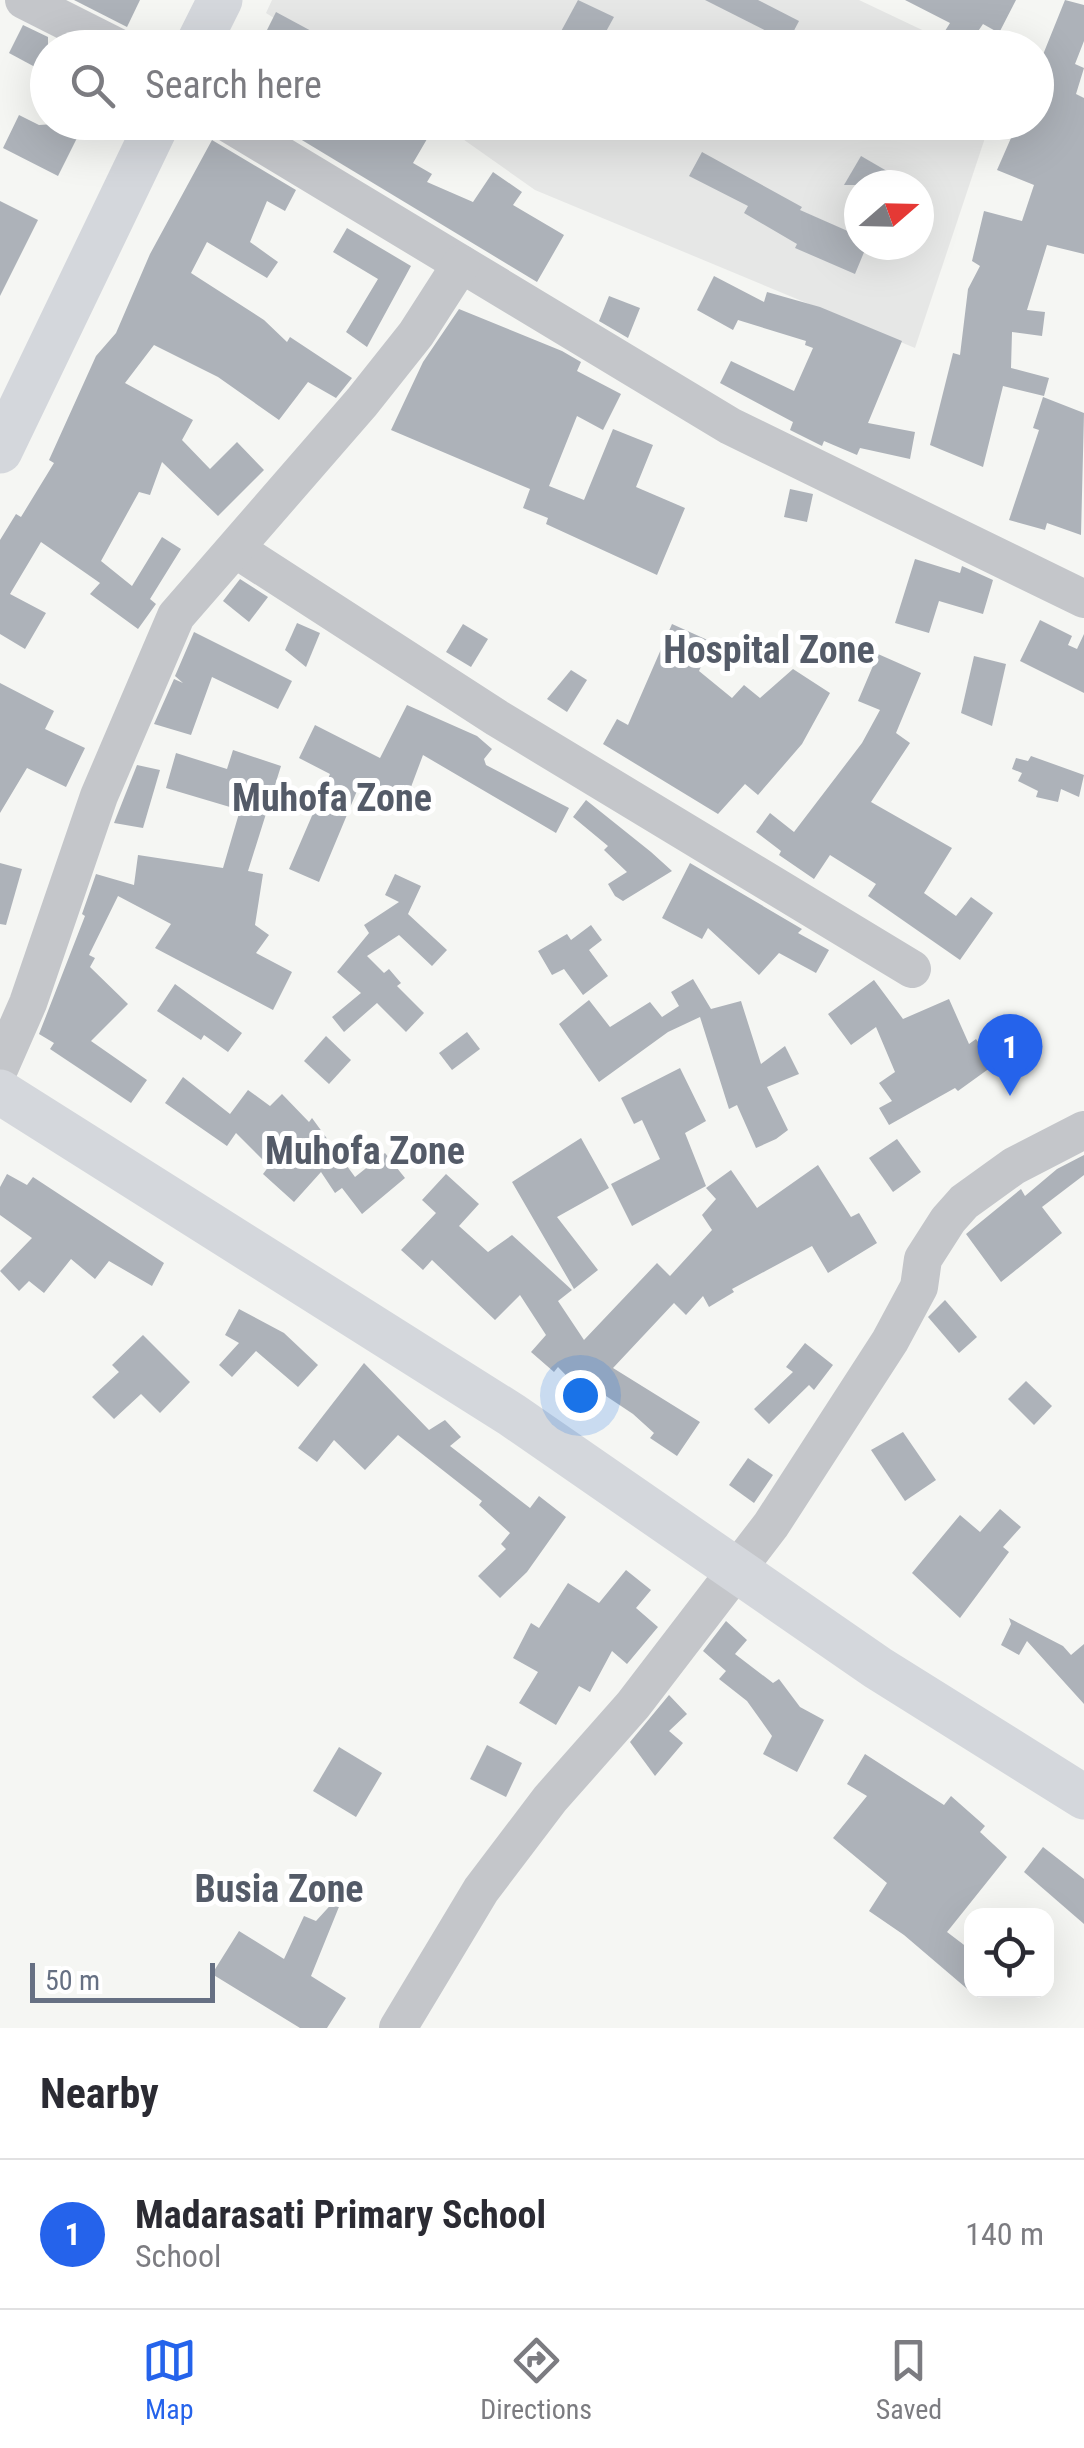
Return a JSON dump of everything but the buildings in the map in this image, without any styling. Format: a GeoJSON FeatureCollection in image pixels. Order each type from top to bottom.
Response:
{"type":"FeatureCollection","features":[{"type":"Feature","properties":{"kind":"main road"},"geometry":{"type":"LineString","coordinates":[[205,30],[220,0]]}},
{"type":"Feature","properties":{"kind":"main road"},"geometry":{"type":"LineString","coordinates":[[0,451],[149,140]]}},
{"type":"Feature","properties":{"kind":"main road"},"geometry":{"type":"LineString","coordinates":[[0,1092],[512,1415],[878,1668],[1084,1798]]}},
{"type":"Feature","properties":{"kind":"street"},"geometry":{"type":"LineString","coordinates":[[24,0],[84,30]]}},
{"type":"Feature","properties":{"kind":"street"},"geometry":{"type":"LineString","coordinates":[[256,140],[730,426],[1084,599]]}},
{"type":"Feature","properties":{"kind":"street"},"geometry":{"type":"LineString","coordinates":[[0,1067],[28,1004],[100,796],[176,616],[237,550],[416,334],[461,264]]}},
{"type":"Feature","properties":{"kind":"street"},"geometry":{"type":"LineString","coordinates":[[237,550],[482,708],[912,968]]}},
{"type":"Feature","properties":{"kind":"street"},"geometry":{"type":"LineString","coordinates":[[398,2028],[481,1890],[550,1799],[633,1705],[829,1440],[890,1341],[919,1287],[923,1259],[948,1220],[964,1202],[1014,1166],[1084,1130]]}},
{"type":"Feature","properties":{"kind":"shaded area"},"geometry":{"type":"Polygon","coordinates":[[[272,0],[859,0],[922,30],[293,30],[266,13],[272,0]]]}},
{"type":"Feature","properties":{"kind":"shaded area"},"geometry":{"type":"Polygon","coordinates":[[[464,140],[984,140],[915,348],[535,190],[464,140]]]}},
{"type":"Feature","properties":{"kind":"place","name":"Madarasati Primary School"},"geometry":{"type":"Point","coordinates":[1010,1096]}},
{"type":"Feature","properties":{"kind":"district","name":"Hospital Zone"},"geometry":{"type":"Point","coordinates":[769,650]}},
{"type":"Feature","properties":{"kind":"district","name":"Muhofa Zone"},"geometry":{"type":"Point","coordinates":[332,798]}},
{"type":"Feature","properties":{"kind":"district","name":"Muhofa Zone"},"geometry":{"type":"Point","coordinates":[365,1151]}},
{"type":"Feature","properties":{"kind":"district","name":"Busia Zone"},"geometry":{"type":"Point","coordinates":[279,1889]}}]}
